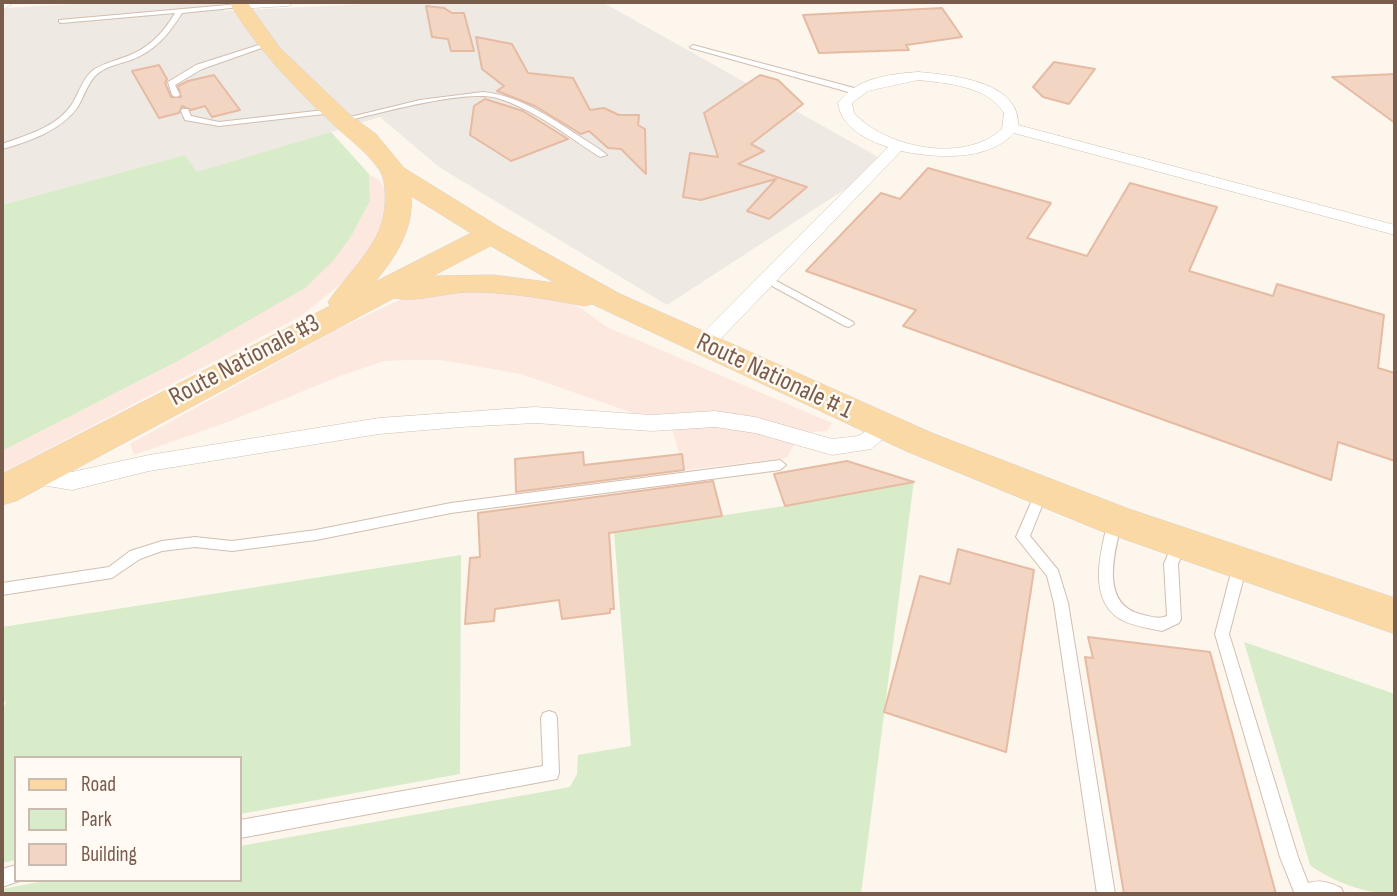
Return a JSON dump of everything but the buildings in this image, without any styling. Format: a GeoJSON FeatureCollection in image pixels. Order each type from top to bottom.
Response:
{"type":"FeatureCollection","features":[{"type":"Feature","properties":{"kind":"main road","name":"Route Nationale # 1"},"geometry":{"type":"LineString","coordinates":[[238,4],[268,44],[337,115],[367,139],[395,173],[491,234],[609,301],[885,428],[1042,491],[1240,565],[1395,616]]}},
{"type":"Feature","properties":{"kind":"main road"},"geometry":{"type":"LineString","coordinates":[[333,314],[376,261],[388,239],[398,216],[395,173]]}},
{"type":"Feature","properties":{"kind":"main road","name":"Route Nationale #3"},"geometry":{"type":"LineString","coordinates":[[17,483],[333,314],[491,234]]}},
{"type":"Feature","properties":{"kind":"main road"},"geometry":{"type":"LineString","coordinates":[[333,314],[400,292],[453,282],[501,283],[609,301]]}},
{"type":"Feature","properties":{"kind":"street"},"geometry":{"type":"LineString","coordinates":[[2,6],[8,2]]}},
{"type":"Feature","properties":{"kind":"street"},"geometry":{"type":"LineString","coordinates":[[238,4],[288,2]]}},
{"type":"Feature","properties":{"kind":"street"},"geometry":{"type":"LineString","coordinates":[[893,77],[944,78],[968,84],[1005,103],[1013,116],[1011,128],[1000,139],[968,149],[926,150],[898,145],[873,136],[856,125],[847,113],[847,101],[855,91],[871,82],[893,77]]}},
{"type":"Feature","properties":{"kind":"street"},"geometry":{"type":"LineString","coordinates":[[1011,128],[1395,230]]}},
{"type":"Feature","properties":{"kind":"street"},"geometry":{"type":"LineString","coordinates":[[703,345],[898,145]]}},
{"type":"Feature","properties":{"kind":"street"},"geometry":{"type":"LineString","coordinates":[[17,483],[72,481],[149,463],[380,426],[486,418],[535,415],[652,423],[715,419],[755,425],[832,447],[863,443],[885,428]]}},
{"type":"Feature","properties":{"kind":"lane"},"geometry":{"type":"LineString","coordinates":[[61,21],[238,4]]}},
{"type":"Feature","properties":{"kind":"lane"},"geometry":{"type":"LineString","coordinates":[[2,148],[37,134],[64,118],[74,107],[87,80],[100,69],[152,48],[164,37],[180,11]]}},
{"type":"Feature","properties":{"kind":"lane"},"geometry":{"type":"LineString","coordinates":[[176,95],[171,84],[199,67],[268,44]]}},
{"type":"Feature","properties":{"kind":"lane"},"geometry":{"type":"LineString","coordinates":[[693,47],[855,91]]}},
{"type":"Feature","properties":{"kind":"lane"},"geometry":{"type":"LineString","coordinates":[[185,111],[188,118],[219,124],[337,115],[493,94],[527,110],[603,155]]}},
{"type":"Feature","properties":{"kind":"lane"},"geometry":{"type":"LineString","coordinates":[[767,279],[849,324]]}},
{"type":"Feature","properties":{"kind":"lane"},"geometry":{"type":"LineString","coordinates":[[2,589],[112,572],[135,555],[162,546],[195,542],[232,546],[316,535],[452,508],[780,465]]}},
{"type":"Feature","properties":{"kind":"lane"},"geometry":{"type":"LineString","coordinates":[[1042,491],[1023,537],[1053,574],[1061,603],[1106,894]]}},
{"type":"Feature","properties":{"kind":"lane"},"geometry":{"type":"LineString","coordinates":[[1115,520],[1104,569],[1112,600],[1127,616],[1162,625],[1174,619],[1171,564],[1180,542]]}},
{"type":"Feature","properties":{"kind":"lane"},"geometry":{"type":"LineString","coordinates":[[1240,565],[1222,634],[1289,857],[1303,893],[1319,889],[1335,894]]}},
{"type":"Feature","properties":{"kind":"lane"},"geometry":{"type":"LineString","coordinates":[[242,829],[551,772],[549,718]]}},
{"type":"Feature","properties":{"kind":"shaded area"},"geometry":{"type":"Polygon","coordinates":[[[105,2],[219,2],[224,11],[406,2],[602,2],[887,162],[667,305],[439,167],[380,117],[197,173],[185,155],[2,205],[2,11],[6,8],[105,2]]]}},
{"type":"Feature","properties":{"kind":"shaded area"},"geometry":{"type":"Polygon","coordinates":[[[369,174],[379,180],[387,192],[386,211],[365,259],[352,275],[301,316],[2,473],[2,451],[178,361],[233,328],[352,235],[370,201],[369,174]]]}},
{"type":"Feature","properties":{"kind":"shaded area"},"geometry":{"type":"Polygon","coordinates":[[[446,289],[550,295],[581,308],[607,327],[832,423],[827,431],[800,433],[787,458],[684,470],[668,415],[633,413],[521,374],[440,360],[384,361],[228,422],[134,455],[130,444],[336,330],[408,296],[446,289]]]}},
{"type":"Feature","properties":{"kind":"green space"},"geometry":{"type":"Polygon","coordinates":[[[331,132],[369,174],[370,201],[352,235],[333,261],[305,288],[178,361],[2,451],[2,205],[185,155],[197,172],[331,132]]]}},
{"type":"Feature","properties":{"kind":"green space"},"geometry":{"type":"Polygon","coordinates":[[[914,480],[861,894],[2,894],[2,889],[39,882],[242,882],[242,846],[570,787],[577,774],[578,755],[631,746],[614,532],[817,501],[914,480]]]}},
{"type":"Feature","properties":{"kind":"green space"},"geometry":{"type":"Polygon","coordinates":[[[461,555],[460,774],[242,814],[242,756],[14,756],[14,860],[2,863],[2,712],[6,702],[2,700],[2,627],[461,555]]]}},
{"type":"Feature","properties":{"kind":"green space"},"geometry":{"type":"Polygon","coordinates":[[[1244,642],[1395,694],[1395,894],[1351,886],[1310,865],[1244,642]]]}}]}
